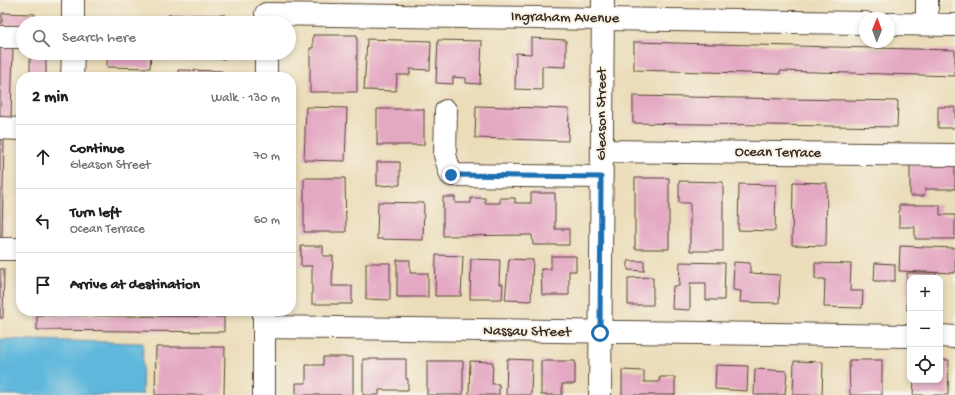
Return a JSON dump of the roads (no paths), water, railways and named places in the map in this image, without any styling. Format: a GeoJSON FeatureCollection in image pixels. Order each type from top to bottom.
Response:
{"type":"FeatureCollection","features":[{"type":"Feature","properties":{"kind":"street"},"geometry":{"type":"LineString","coordinates":[[73,0],[73,16]]}},
{"type":"Feature","properties":{"kind":"street"},"geometry":{"type":"LineString","coordinates":[[926,24],[927,0]]}},
{"type":"Feature","properties":{"kind":"street","name":"Ingraham Avenue"},"geometry":{"type":"LineString","coordinates":[[266,12],[603,9],[859,23]]}},
{"type":"Feature","properties":{"kind":"street","name":"Gleason Street"},"geometry":{"type":"LineString","coordinates":[[600,395],[603,9]]}},
{"type":"Feature","properties":{"kind":"street"},"geometry":{"type":"LineString","coordinates":[[895,24],[955,25]]}},
{"type":"Feature","properties":{"kind":"street"},"geometry":{"type":"LineString","coordinates":[[0,37],[16,37]]}},
{"type":"Feature","properties":{"kind":"street"},"geometry":{"type":"LineString","coordinates":[[72,60],[72,72]]}},
{"type":"Feature","properties":{"kind":"street"},"geometry":{"type":"LineString","coordinates":[[266,60],[266,72]]}},
{"type":"Feature","properties":{"kind":"street"},"geometry":{"type":"LineString","coordinates":[[446,111],[446,155],[451,175],[601,177]]}},
{"type":"Feature","properties":{"kind":"street"},"geometry":{"type":"LineString","coordinates":[[0,128],[16,129]]}},
{"type":"Feature","properties":{"kind":"street","name":"Ocean Terrace"},"geometry":{"type":"LineString","coordinates":[[602,151],[955,155]]}},
{"type":"Feature","properties":{"kind":"street"},"geometry":{"type":"LineString","coordinates":[[0,249],[16,249]]}},
{"type":"Feature","properties":{"kind":"street"},"geometry":{"type":"LineString","coordinates":[[261,316],[264,395]]}},
{"type":"Feature","properties":{"kind":"street","name":"Nassau Street"},"geometry":{"type":"LineString","coordinates":[[280,316],[600,333],[907,336]]}},
{"type":"Feature","properties":{"kind":"street"},"geometry":{"type":"LineString","coordinates":[[943,336],[955,336]]}},
{"type":"Feature","properties":{"kind":"water"},"geometry":{"type":"Polygon","coordinates":[[[0,339],[143,343],[142,395],[0,395],[0,339]]]}}]}
